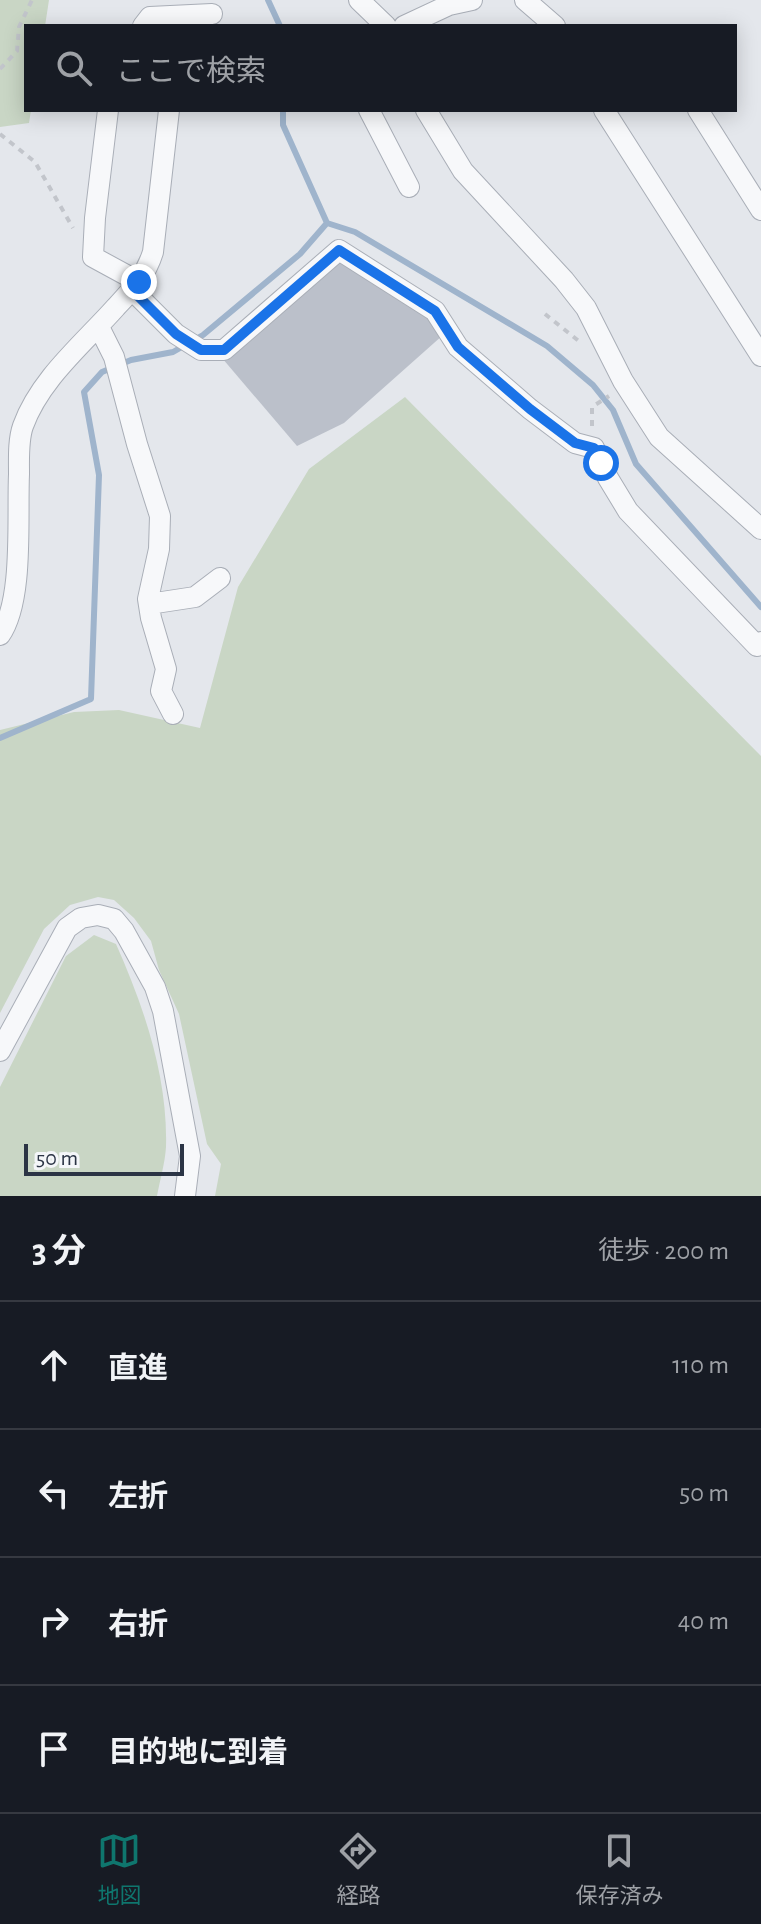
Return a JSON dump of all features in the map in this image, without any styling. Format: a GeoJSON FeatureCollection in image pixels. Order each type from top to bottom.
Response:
{"type":"FeatureCollection","features":[{"type":"Feature","properties":{"kind":"street"},"geometry":{"type":"LineString","coordinates":[[359,0],[384,24]]}},
{"type":"Feature","properties":{"kind":"street"},"geometry":{"type":"LineString","coordinates":[[408,24],[449,5],[472,0]]}},
{"type":"Feature","properties":{"kind":"street"},"geometry":{"type":"LineString","coordinates":[[525,0],[553,24]]}},
{"type":"Feature","properties":{"kind":"street"},"geometry":{"type":"LineString","coordinates":[[145,24],[150,17],[212,13]]}},
{"type":"Feature","properties":{"kind":"street"},"geometry":{"type":"LineString","coordinates":[[108,112],[93,257],[136,286],[176,334],[201,350],[224,350],[339,250],[435,311],[458,347],[552,426],[575,443],[594,448],[628,511],[757,646],[761,642]]}},
{"type":"Feature","properties":{"kind":"street"},"geometry":{"type":"LineString","coordinates":[[0,635],[9,622],[15,584],[21,430],[33,402],[50,379],[136,286],[148,267],[153,252],[169,112]]}},
{"type":"Feature","properties":{"kind":"street"},"geometry":{"type":"LineString","coordinates":[[370,112],[409,187]]}},
{"type":"Feature","properties":{"kind":"street"},"geometry":{"type":"LineString","coordinates":[[427,112],[463,171],[586,308],[623,381],[659,437],[761,529]]}},
{"type":"Feature","properties":{"kind":"street"},"geometry":{"type":"LineString","coordinates":[[605,112],[761,356]]}},
{"type":"Feature","properties":{"kind":"street"},"geometry":{"type":"LineString","coordinates":[[699,112],[761,210]]}},
{"type":"Feature","properties":{"kind":"street"},"geometry":{"type":"LineString","coordinates":[[99,327],[117,366],[160,516],[159,549],[149,586],[149,604],[166,669],[161,691],[173,714]]}},
{"type":"Feature","properties":{"kind":"street"},"geometry":{"type":"LineString","coordinates":[[149,604],[195,597],[220,578]]}},
{"type":"Feature","properties":{"kind":"street"},"geometry":{"type":"LineString","coordinates":[[0,1051],[67,928],[81,918],[98,915],[114,919],[145,966],[163,1011],[190,1156],[185,1196]]}},
{"type":"Feature","properties":{"kind":"path"},"geometry":{"type":"LineString","coordinates":[[0,69],[17,51],[19,27],[32,0]]}},
{"type":"Feature","properties":{"kind":"path"},"geometry":{"type":"LineString","coordinates":[[0,134],[35,162],[68,220]]}},
{"type":"Feature","properties":{"kind":"path"},"geometry":{"type":"LineString","coordinates":[[545,314],[573,339],[588,346],[605,342]]}},
{"type":"Feature","properties":{"kind":"path"},"geometry":{"type":"LineString","coordinates":[[592,407],[616,391]]}},
{"type":"Feature","properties":{"kind":"green space"},"geometry":{"type":"Polygon","coordinates":[[[0,0],[49,0],[45,24],[24,24],[24,112],[31,112],[29,123],[0,127],[0,0]]]}},
{"type":"Feature","properties":{"kind":"green space"},"geometry":{"type":"Polygon","coordinates":[[[405,397],[761,756],[761,1196],[215,1196],[221,1164],[207,1144],[179,1014],[159,970],[151,941],[134,918],[114,900],[98,897],[70,905],[44,929],[0,1013],[0,730],[74,712],[119,710],[200,728],[238,587],[309,469],[405,397]]]}},
{"type":"Feature","properties":{"kind":"green space"},"geometry":{"type":"Polygon","coordinates":[[[94,935],[116,944],[152,1043],[166,1121],[165,1153],[157,1196],[0,1196],[0,1087],[66,956],[94,935]]]}},
{"type":"Feature","properties":{"kind":"building"},"geometry":{"type":"Polygon","coordinates":[[[340,258],[420,310],[443,335],[344,423],[297,446],[222,358],[340,258]]]}},
{"type":"Feature","properties":{"kind":"waterway"},"geometry":{"type":"LineString","coordinates":[[268,0],[279,24]]}},
{"type":"Feature","properties":{"kind":"waterway"},"geometry":{"type":"LineString","coordinates":[[283,112],[283,125],[327,223]]}},
{"type":"Feature","properties":{"kind":"waterway"},"geometry":{"type":"LineString","coordinates":[[327,223],[355,232],[547,346],[593,385],[613,410],[636,464],[761,607]]}},
{"type":"Feature","properties":{"kind":"waterway"},"geometry":{"type":"LineString","coordinates":[[0,738],[91,699],[99,475],[84,392],[102,372],[131,360],[173,352],[203,335],[300,254],[327,223]]}},
{"type":"Feature","properties":{"kind":"route"},"geometry":{"type":"LineString","coordinates":[[139,282],[132,290],[176,334],[201,350],[224,350],[339,250],[435,311],[458,347],[552,426],[575,443],[594,448],[601,463]]}}]}
